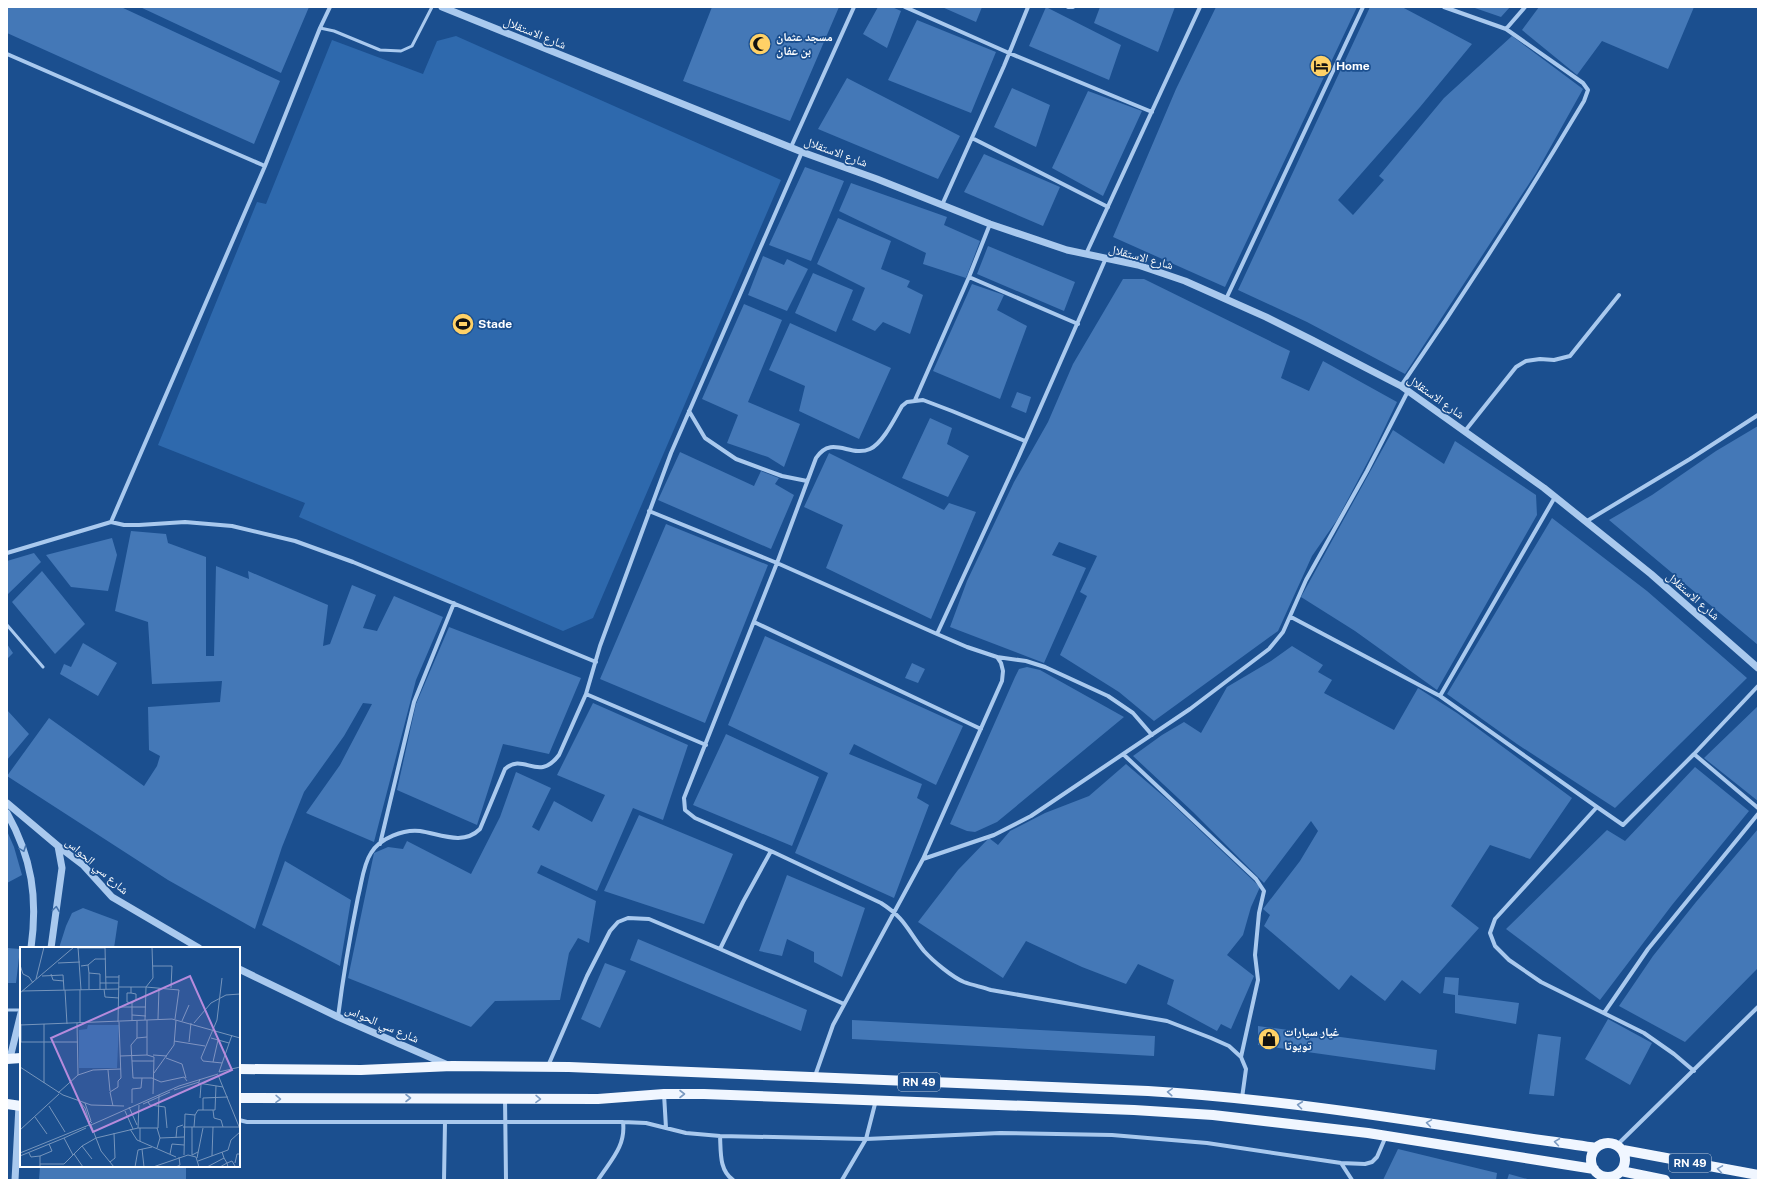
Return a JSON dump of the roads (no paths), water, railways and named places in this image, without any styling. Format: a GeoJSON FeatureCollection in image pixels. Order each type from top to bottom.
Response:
{"type":"FeatureCollection","features":[{"type":"Feature","properties":{"kind":"main road"},"geometry":{"type":"LineString","coordinates":[[9,1059],[20,1058]]}},
{"type":"Feature","properties":{"kind":"main road","name":"RN 49"},"geometry":{"type":"LineString","coordinates":[[240,1069],[361,1070],[452,1066],[548,1067],[1141,1090],[1242,1098],[1387,1116],[1596,1148],[1602,1144],[1610,1142],[1620,1147],[1758,1175]]}},
{"type":"Feature","properties":{"kind":"main road","name":"RN 49"},"geometry":{"type":"LineString","coordinates":[[240,1098],[598,1099],[664,1094],[876,1100],[1134,1110],[1213,1115],[1386,1136],[1607,1177],[1615,1176],[1621,1171],[1632,1175],[1665,1180]]}},
{"type":"Feature","properties":{"kind":"main road"},"geometry":{"type":"LineString","coordinates":[[7,1104],[20,1106]]}},
{"type":"Feature","properties":{"kind":"main road"},"geometry":{"type":"LineString","coordinates":[[1620,1147],[1626,1157],[1625,1165],[1621,1171]]}},
{"type":"Feature","properties":{"kind":"main road"},"geometry":{"type":"LineString","coordinates":[[1596,1148],[1592,1154],[1591,1162],[1598,1175]]}},
{"type":"Feature","properties":{"kind":"street"},"geometry":{"type":"LineString","coordinates":[[111,522],[265,166],[320,28],[330,7]]}},
{"type":"Feature","properties":{"kind":"street","name":"شارع الاستقلال"},"geometry":{"type":"LineString","coordinates":[[442,7],[802,152],[877,179],[1033,240],[1086,254],[1138,265],[1185,281],[1312,340],[1401,386],[1556,497],[1651,574],[1758,668]]}},
{"type":"Feature","properties":{"kind":"street"},"geometry":{"type":"LineString","coordinates":[[791,147],[854,7]]}},
{"type":"Feature","properties":{"kind":"street"},"geometry":{"type":"LineString","coordinates":[[905,7],[1009,53],[1152,112]]}},
{"type":"Feature","properties":{"kind":"street"},"geometry":{"type":"LineString","coordinates":[[942,205],[1028,7]]}},
{"type":"Feature","properties":{"kind":"street"},"geometry":{"type":"LineString","coordinates":[[1068,7],[1073,7]]}},
{"type":"Feature","properties":{"kind":"street"},"geometry":{"type":"LineString","coordinates":[[1086,254],[1200,7]]}},
{"type":"Feature","properties":{"kind":"street"},"geometry":{"type":"LineString","coordinates":[[1226,299],[1363,7]]}},
{"type":"Feature","properties":{"kind":"street"},"geometry":{"type":"LineString","coordinates":[[1401,386],[1542,171],[1588,90],[1587,86],[1583,83],[1525,41],[1506,30],[1444,7]]}},
{"type":"Feature","properties":{"kind":"street"},"geometry":{"type":"LineString","coordinates":[[1506,30],[1525,7]]}},
{"type":"Feature","properties":{"kind":"street"},"geometry":{"type":"LineString","coordinates":[[7,54],[265,166]]}},
{"type":"Feature","properties":{"kind":"street"},"geometry":{"type":"LineString","coordinates":[[972,138],[1108,207]]}},
{"type":"Feature","properties":{"kind":"street"},"geometry":{"type":"LineString","coordinates":[[338,1017],[343,978],[364,869],[372,852],[380,844],[400,833],[413,830],[458,838],[474,835],[482,826],[505,769],[510,764],[517,763],[538,768],[547,767],[554,762],[559,755],[586,694],[649,511],[689,411],[802,152]]}},
{"type":"Feature","properties":{"kind":"street"},"geometry":{"type":"LineString","coordinates":[[915,400],[969,277],[990,224]]}},
{"type":"Feature","properties":{"kind":"street"},"geometry":{"type":"LineString","coordinates":[[937,634],[1078,324],[1106,258]]}},
{"type":"Feature","properties":{"kind":"street"},"geometry":{"type":"LineString","coordinates":[[969,277],[1078,324]]}},
{"type":"Feature","properties":{"kind":"street"},"geometry":{"type":"LineString","coordinates":[[1465,431],[1516,367],[1526,361],[1540,359],[1554,360],[1570,356],[1619,295]]}},
{"type":"Feature","properties":{"kind":"street"},"geometry":{"type":"LineString","coordinates":[[923,859],[981,840],[1016,825],[1152,735],[1269,649],[1284,632],[1306,580],[1360,484],[1408,391]]}},
{"type":"Feature","properties":{"kind":"street"},"geometry":{"type":"LineString","coordinates":[[1025,441],[952,410],[923,400],[915,400],[907,402],[902,406],[880,441],[870,449],[856,451],[830,446],[821,450],[816,458],[777,563],[684,798],[685,810],[696,818],[881,903],[895,912],[906,923],[924,951],[938,965],[962,981],[998,992],[1167,1021],[1229,1046],[1241,1058],[1246,1070],[1242,1098]]}},
{"type":"Feature","properties":{"kind":"street"},"geometry":{"type":"LineString","coordinates":[[689,411],[705,438],[736,459],[782,476],[807,481]]}},
{"type":"Feature","properties":{"kind":"street"},"geometry":{"type":"LineString","coordinates":[[1587,521],[1690,460],[1758,415]]}},
{"type":"Feature","properties":{"kind":"street"},"geometry":{"type":"LineString","coordinates":[[1440,696],[1556,497]]}},
{"type":"Feature","properties":{"kind":"street"},"geometry":{"type":"LineString","coordinates":[[649,511],[777,563],[967,647],[997,657],[1026,661],[1045,667],[1108,696],[1133,713],[1152,735]]}},
{"type":"Feature","properties":{"kind":"street"},"geometry":{"type":"LineString","coordinates":[[7,553],[111,522],[124,525],[185,522],[232,526],[295,541],[353,562],[596,662]]}},
{"type":"Feature","properties":{"kind":"street"},"geometry":{"type":"LineString","coordinates":[[380,844],[414,702],[454,603]]}},
{"type":"Feature","properties":{"kind":"street"},"geometry":{"type":"LineString","coordinates":[[1291,617],[1440,696],[1623,825],[1694,754],[1758,686]]}},
{"type":"Feature","properties":{"kind":"street"},"geometry":{"type":"LineString","coordinates":[[754,622],[981,729]]}},
{"type":"Feature","properties":{"kind":"street"},"geometry":{"type":"LineString","coordinates":[[815,1077],[824,1049],[844,1004],[923,859],[1002,681],[1003,671],[997,657]]}},
{"type":"Feature","properties":{"kind":"street"},"geometry":{"type":"LineString","coordinates":[[586,694],[706,745]]}},
{"type":"Feature","properties":{"kind":"street"},"geometry":{"type":"LineString","coordinates":[[1123,754],[1256,879],[1264,891],[1259,913],[1255,955],[1258,980],[1241,1058]]}},
{"type":"Feature","properties":{"kind":"street"},"geometry":{"type":"LineString","coordinates":[[1694,754],[1758,808]]}},
{"type":"Feature","properties":{"kind":"street","name":"شارع سي الحواس"},"geometry":{"type":"LineString","coordinates":[[7,803],[83,865],[112,896],[197,947]]}},
{"type":"Feature","properties":{"kind":"street"},"geometry":{"type":"LineString","coordinates":[[1597,807],[1496,918],[1490,932],[1495,946],[1509,960],[1541,982],[1644,1033],[1674,1054],[1694,1071]]}},
{"type":"Feature","properties":{"kind":"street"},"geometry":{"type":"LineString","coordinates":[[7,813],[14,827],[30,870],[34,899],[31,947]]}},
{"type":"Feature","properties":{"kind":"street"},"geometry":{"type":"LineString","coordinates":[[1604,1013],[1648,950],[1758,814]]}},
{"type":"Feature","properties":{"kind":"street"},"geometry":{"type":"LineString","coordinates":[[51,947],[62,868],[58,846]]}},
{"type":"Feature","properties":{"kind":"street"},"geometry":{"type":"LineString","coordinates":[[720,949],[743,902],[771,852]]}},
{"type":"Feature","properties":{"kind":"street"},"geometry":{"type":"LineString","coordinates":[[548,1067],[587,976],[610,931],[618,922],[628,918],[649,919],[844,1004]]}},
{"type":"Feature","properties":{"kind":"street","name":"شارع سي الحواس"},"geometry":{"type":"LineString","coordinates":[[240,969],[338,1017],[452,1066]]}},
{"type":"Feature","properties":{"kind":"street"},"geometry":{"type":"LineString","coordinates":[[1620,1147],[1758,1007]]}},
{"type":"Feature","properties":{"kind":"street"},"geometry":{"type":"LineString","coordinates":[[9,1059],[20,1016]]}},
{"type":"Feature","properties":{"kind":"street"},"geometry":{"type":"LineString","coordinates":[[664,1094],[666,1128]]}},
{"type":"Feature","properties":{"kind":"street"},"geometry":{"type":"LineString","coordinates":[[505,1098],[506,1180]]}},
{"type":"Feature","properties":{"kind":"street"},"geometry":{"type":"LineString","coordinates":[[842,1180],[866,1139],[876,1100]]}},
{"type":"Feature","properties":{"kind":"street"},"geometry":{"type":"LineString","coordinates":[[15,1180],[20,1106]]}},
{"type":"Feature","properties":{"kind":"street"},"geometry":{"type":"LineString","coordinates":[[240,1120],[247,1122],[646,1122],[686,1133],[720,1136],[866,1139],[1000,1133],[1112,1135],[1208,1143],[1341,1163],[1365,1164],[1372,1162],[1377,1157],[1386,1136]]}},
{"type":"Feature","properties":{"kind":"street"},"geometry":{"type":"LineString","coordinates":[[444,1180],[445,1122]]}},
{"type":"Feature","properties":{"kind":"street"},"geometry":{"type":"LineString","coordinates":[[598,1180],[619,1148],[624,1134],[623,1122]]}},
{"type":"Feature","properties":{"kind":"street"},"geometry":{"type":"LineString","coordinates":[[720,1136],[722,1164],[725,1171],[733,1180]]}},
{"type":"Feature","properties":{"kind":"street"},"geometry":{"type":"LineString","coordinates":[[1341,1163],[1352,1180]]}},
{"type":"Feature","properties":{"kind":"lane"},"geometry":{"type":"LineString","coordinates":[[320,28],[334,31],[380,50],[401,51],[412,46],[432,7]]}},
{"type":"Feature","properties":{"kind":"lane"},"geometry":{"type":"LineString","coordinates":[[7,625],[43,667]]}},
{"type":"Feature","properties":{"kind":"lane"},"geometry":{"type":"LineString","coordinates":[[7,1010],[20,1012]]}},
{"type":"Feature","properties":{"kind":"place","name":"مسجد عثمان بن عفان"},"geometry":{"type":"Point","coordinates":[760,44]}},
{"type":"Feature","properties":{"kind":"place","name":"Home"},"geometry":{"type":"Point","coordinates":[1321,66]}},
{"type":"Feature","properties":{"kind":"place","name":"Stade"},"geometry":{"type":"Point","coordinates":[463,324]}},
{"type":"Feature","properties":{"kind":"place","name":"غيار سيارات تويوتا"},"geometry":{"type":"Point","coordinates":[1269,1039]}}]}
